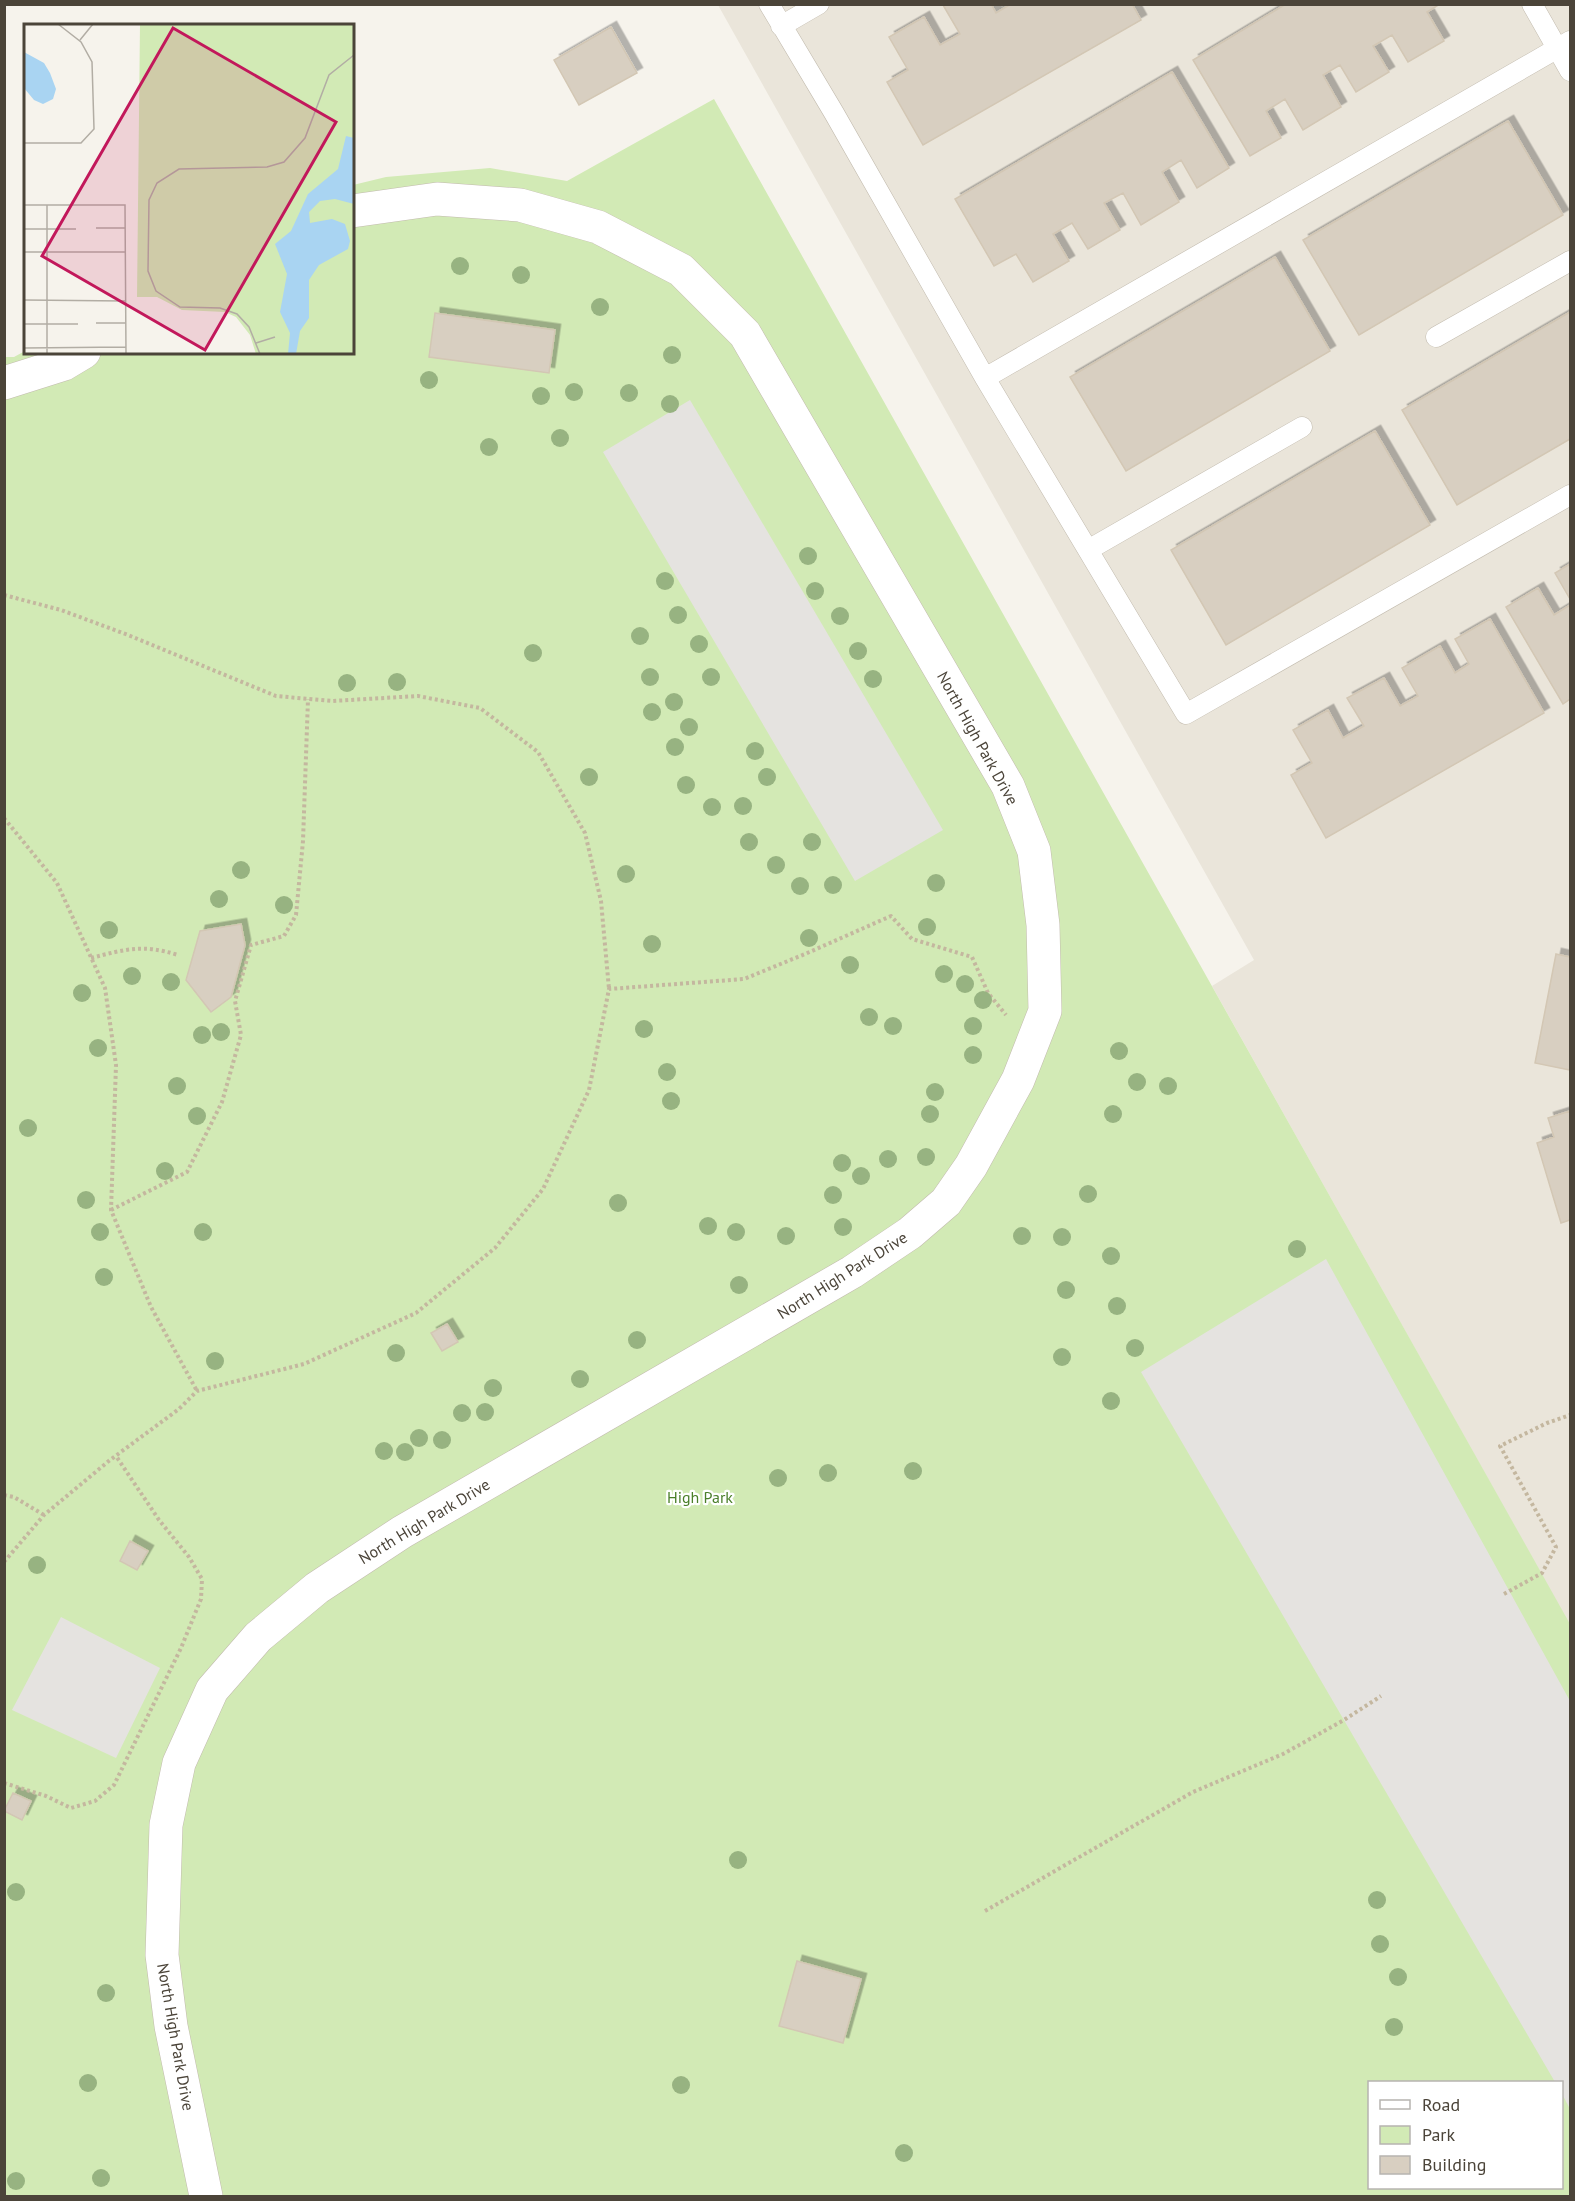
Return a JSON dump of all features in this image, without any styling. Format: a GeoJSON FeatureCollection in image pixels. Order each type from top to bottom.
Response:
{"type":"FeatureCollection","features":[{"type":"Feature","properties":{"kind":"street","name":"North High Park Drive"},"geometry":{"type":"LineString","coordinates":[[206,2196],[171,2026],[162,1955],[166,1825],[179,1763],[212,1690],[258,1637],[317,1588],[402,1532],[852,1272],[910,1233],[946,1202],[970,1166],[1018,1080],[1045,1011],[1043,925],[1034,851],[1013,797],[745,334],[681,270],[598,227],[520,206],[437,199],[354,211]]}},
{"type":"Feature","properties":{"kind":"street"},"geometry":{"type":"LineString","coordinates":[[4,383],[64,364],[81,354]]}},
{"type":"Feature","properties":{"kind":"lane"},"geometry":{"type":"LineString","coordinates":[[769,4],[985,378],[1186,714],[1570,495]]}},
{"type":"Feature","properties":{"kind":"lane"},"geometry":{"type":"LineString","coordinates":[[781,26],[819,4]]}},
{"type":"Feature","properties":{"kind":"lane"},"geometry":{"type":"LineString","coordinates":[[1532,4],[1564,45],[1570,71]]}},
{"type":"Feature","properties":{"kind":"lane"},"geometry":{"type":"LineString","coordinates":[[985,378],[1564,45]]}},
{"type":"Feature","properties":{"kind":"lane"},"geometry":{"type":"LineString","coordinates":[[1436,338],[1570,261]]}},
{"type":"Feature","properties":{"kind":"lane"},"geometry":{"type":"LineString","coordinates":[[1088,550],[1302,427]]}},
{"type":"Feature","properties":{"kind":"path"},"geometry":{"type":"LineString","coordinates":[[4,595],[61,610],[276,696],[332,701],[418,696],[480,708],[538,752],[585,833],[601,901],[609,988],[588,1090],[543,1189],[495,1248],[416,1313],[304,1364],[197,1391],[178,1409],[44,1515],[4,1562]]}},
{"type":"Feature","properties":{"kind":"path"},"geometry":{"type":"LineString","coordinates":[[111,1210],[187,1172],[222,1102],[241,1035],[235,1001],[251,945],[284,936],[296,915],[303,841],[308,699]]}},
{"type":"Feature","properties":{"kind":"path"},"geometry":{"type":"LineString","coordinates":[[4,818],[57,883],[105,988],[116,1065],[111,1210],[151,1307],[197,1391]]}},
{"type":"Feature","properties":{"kind":"path"},"geometry":{"type":"LineString","coordinates":[[609,988],[744,979],[891,916],[912,939],[972,957],[988,993],[1032,1045]]}},
{"type":"Feature","properties":{"kind":"path"},"geometry":{"type":"LineString","coordinates":[[91,958],[120,950],[142,948],[156,948],[178,955]]}},
{"type":"Feature","properties":{"kind":"path"},"geometry":{"type":"LineString","coordinates":[[1504,1594],[1542,1573],[1556,1547],[1500,1446],[1547,1423],[1570,1415]]}},
{"type":"Feature","properties":{"kind":"path"},"geometry":{"type":"LineString","coordinates":[[4,1783],[46,1796],[70,1808],[96,1801],[114,1785],[181,1648],[201,1599],[202,1580],[189,1557],[159,1520],[116,1456]]}},
{"type":"Feature","properties":{"kind":"path"},"geometry":{"type":"LineString","coordinates":[[4,1495],[14,1497],[44,1515]]}},
{"type":"Feature","properties":{"kind":"path"},"geometry":{"type":"LineString","coordinates":[[985,1911],[1193,1792],[1283,1754],[1382,1696]]}},
{"type":"Feature","properties":{"kind":"shaded area"},"geometry":{"type":"Polygon","coordinates":[[[718,5],[1570,5],[1570,1625],[1212,986],[1254,960],[718,5]]]}},
{"type":"Feature","properties":{"kind":"shaded area"},"geometry":{"type":"Polygon","coordinates":[[[690,400],[943,830],[855,881],[603,452],[690,400]]]}},
{"type":"Feature","properties":{"kind":"shaded area"},"geometry":{"type":"Polygon","coordinates":[[[1326,1259],[1570,1701],[1570,2109],[1563,2096],[1563,2081],[1554,2081],[1141,1372],[1326,1259]]]}},
{"type":"Feature","properties":{"kind":"shaded area"},"geometry":{"type":"Polygon","coordinates":[[[61,1617],[160,1668],[116,1758],[12,1710],[61,1617]]]}},
{"type":"Feature","properties":{"kind":"green space","name":"High Park"},"geometry":{"type":"Polygon","coordinates":[[[714,99],[1570,1624],[1570,2196],[5,2196],[4,357],[14,357],[24,352],[24,354],[354,354],[354,185],[386,177],[490,168],[567,181],[714,99]]]}},
{"type":"Feature","properties":{"kind":"building"},"geometry":{"type":"Polygon","coordinates":[[[991,4],[996,13],[1011,4],[1132,4],[1141,20],[923,145],[887,82],[908,70],[889,37],[924,17],[940,45],[960,34],[943,5],[991,4]]]}},
{"type":"Feature","properties":{"kind":"building"},"geometry":{"type":"Polygon","coordinates":[[[1286,4],[1440,4],[1427,12],[1444,41],[1408,62],[1392,35],[1373,46],[1389,72],[1356,92],[1340,65],[1323,75],[1341,107],[1303,130],[1285,99],[1266,111],[1281,138],[1250,156],[1193,60],[1286,4]]]}},
{"type":"Feature","properties":{"kind":"building"},"geometry":{"type":"Polygon","coordinates":[[[611,27],[637,73],[579,105],[554,60],[611,27]]]}},
{"type":"Feature","properties":{"kind":"building"},"geometry":{"type":"Polygon","coordinates":[[[1172,72],[1229,168],[1197,188],[1181,160],[1162,172],[1179,202],[1141,225],[1123,193],[1104,203],[1120,230],[1088,249],[1072,223],[1053,234],[1069,261],[1033,282],[1016,254],[994,266],[955,199],[1172,72]]]}},
{"type":"Feature","properties":{"kind":"building"},"geometry":{"type":"Polygon","coordinates":[[[1508,121],[1563,215],[1359,335],[1303,240],[1508,121]]]}},
{"type":"Feature","properties":{"kind":"building"},"geometry":{"type":"Polygon","coordinates":[[[1275,257],[1330,351],[1126,471],[1070,377],[1275,257]]]}},
{"type":"Feature","properties":{"kind":"building"},"geometry":{"type":"Polygon","coordinates":[[[1570,312],[1570,439],[1457,505],[1402,410],[1570,312]]]}},
{"type":"Feature","properties":{"kind":"building"},"geometry":{"type":"Polygon","coordinates":[[[435,313],[555,330],[549,373],[429,357],[435,313]]]}},
{"type":"Feature","properties":{"kind":"building"},"geometry":{"type":"Polygon","coordinates":[[[1375,431],[1430,525],[1226,645],[1171,550],[1375,431]]]}},
{"type":"Feature","properties":{"kind":"building"},"geometry":{"type":"Polygon","coordinates":[[[1570,564],[1570,599],[1555,573],[1570,564]]]}},
{"type":"Feature","properties":{"kind":"building"},"geometry":{"type":"Polygon","coordinates":[[[1538,588],[1554,615],[1570,605],[1570,699],[1563,704],[1506,607],[1538,588]]]}},
{"type":"Feature","properties":{"kind":"building"},"geometry":{"type":"Polygon","coordinates":[[[1490,619],[1544,713],[1326,838],[1291,775],[1312,763],[1293,730],[1328,710],[1343,738],[1364,726],[1347,698],[1384,678],[1400,706],[1418,696],[1402,668],[1440,646],[1455,673],[1469,664],[1455,639],[1490,619]]]}},
{"type":"Feature","properties":{"kind":"building"},"geometry":{"type":"Polygon","coordinates":[[[241,924],[245,945],[231,997],[211,1012],[186,980],[200,931],[241,924]]]}},
{"type":"Feature","properties":{"kind":"building"},"geometry":{"type":"Polygon","coordinates":[[[1556,954],[1570,957],[1570,1070],[1535,1063],[1556,954]]]}},
{"type":"Feature","properties":{"kind":"building"},"geometry":{"type":"Polygon","coordinates":[[[1570,1111],[1570,1220],[1561,1223],[1537,1143],[1554,1137],[1548,1118],[1570,1111]]]}},
{"type":"Feature","properties":{"kind":"building"},"geometry":{"type":"Polygon","coordinates":[[[447,1324],[458,1342],[442,1351],[431,1333],[447,1324]]]}},
{"type":"Feature","properties":{"kind":"building"},"geometry":{"type":"Polygon","coordinates":[[[130,1541],[148,1551],[137,1570],[120,1561],[130,1541]]]}},
{"type":"Feature","properties":{"kind":"building"},"geometry":{"type":"Polygon","coordinates":[[[13,1793],[31,1801],[22,1820],[4,1811],[13,1793]]]}},
{"type":"Feature","properties":{"kind":"building"},"geometry":{"type":"Polygon","coordinates":[[[797,1961],[861,1979],[843,2043],[779,2026],[797,1961]]]}}]}
